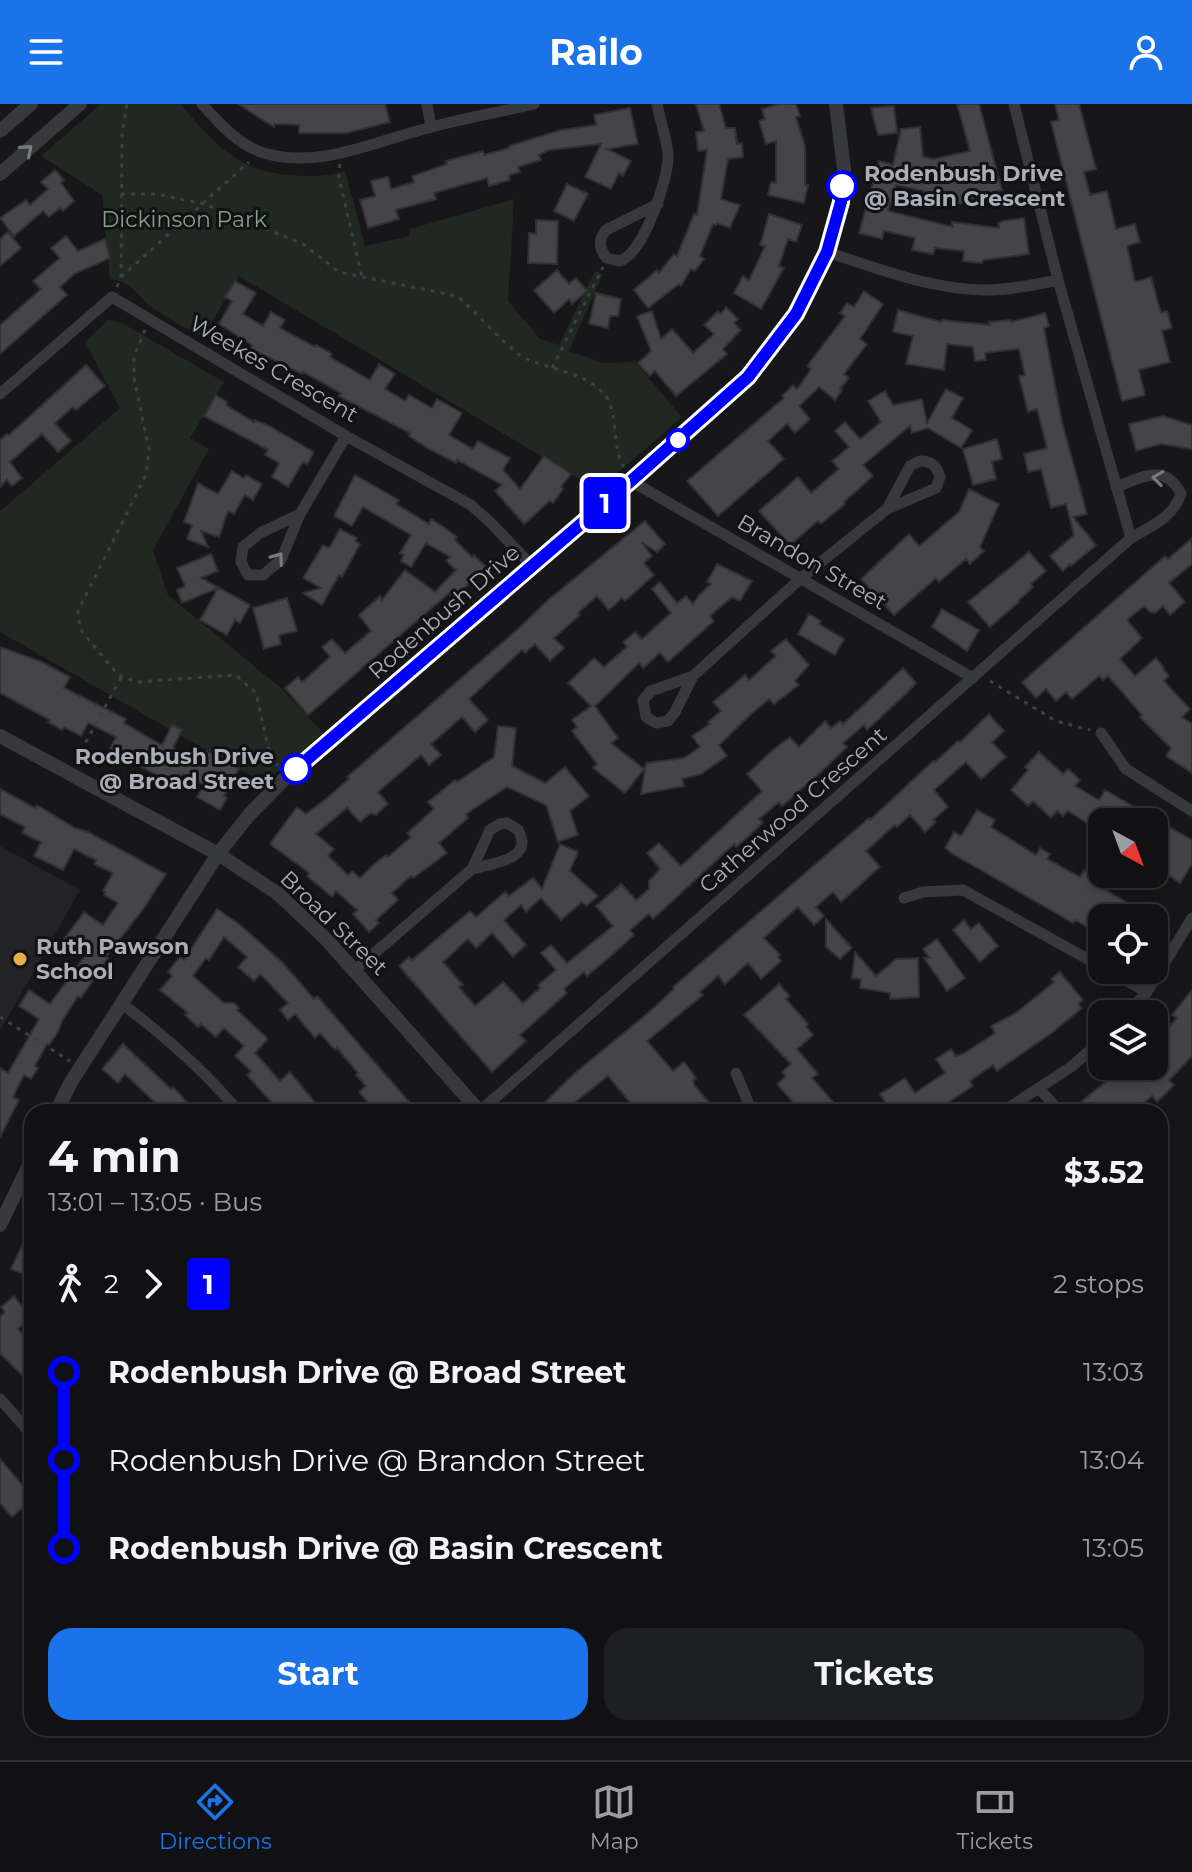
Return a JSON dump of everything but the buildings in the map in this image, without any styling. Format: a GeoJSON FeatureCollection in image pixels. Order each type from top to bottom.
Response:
{"type":"FeatureCollection","features":[{"type":"Feature","properties":{"kind":"street"},"geometry":{"type":"LineString","coordinates":[[0,131],[31,104]]}},
{"type":"Feature","properties":{"kind":"street"},"geometry":{"type":"LineString","coordinates":[[0,174],[80,104]]}},
{"type":"Feature","properties":{"kind":"street"},"geometry":{"type":"LineString","coordinates":[[202,104],[236,139],[260,152],[300,160],[534,104]]}},
{"type":"Feature","properties":{"kind":"street"},"geometry":{"type":"LineString","coordinates":[[427,104],[431,127]]}},
{"type":"Feature","properties":{"kind":"street"},"geometry":{"type":"LineString","coordinates":[[657,104],[668,155],[658,204],[630,256],[619,261],[607,258],[600,247],[606,230],[658,204]]}},
{"type":"Feature","properties":{"kind":"street","name":"Rodenbush Drive"},"geometry":{"type":"LineString","coordinates":[[60,1104],[80,1068],[218,854],[249,815],[287,776],[748,377],[796,314],[827,252],[841,202],[844,169],[836,104]]}},
{"type":"Feature","properties":{"kind":"street"},"geometry":{"type":"LineString","coordinates":[[1014,104],[1058,280],[1131,538]]}},
{"type":"Feature","properties":{"kind":"street"},"geometry":{"type":"LineString","coordinates":[[827,252],[937,286],[985,290],[1058,280]]}},
{"type":"Feature","properties":{"kind":"street"},"geometry":{"type":"LineString","coordinates":[[0,394],[112,297]]}},
{"type":"Feature","properties":{"kind":"street","name":"Weekes Crescent"},"geometry":{"type":"LineString","coordinates":[[112,297],[346,436],[471,505],[531,565]]}},
{"type":"Feature","properties":{"kind":"street"},"geometry":{"type":"LineString","coordinates":[[300,514],[260,533],[243,547],[241,562],[248,575],[263,575],[281,560],[300,514],[346,436]]}},
{"type":"Feature","properties":{"kind":"street"},"geometry":{"type":"LineString","coordinates":[[693,676],[651,691],[643,700],[646,717],[656,723],[668,721],[693,676],[800,579],[887,509],[936,488],[940,477],[936,467],[926,461],[910,466],[887,509]]}},
{"type":"Feature","properties":{"kind":"street","name":"Catherwood Crescent"},"geometry":{"type":"LineString","coordinates":[[489,1104],[1131,538],[1163,520],[1176,508],[1181,494],[1175,481],[1164,475],[1144,476],[1116,487]]}},
{"type":"Feature","properties":{"kind":"street","name":"Brandon Street"},"geometry":{"type":"LineString","coordinates":[[631,481],[976,676]]}},
{"type":"Feature","properties":{"kind":"street"},"geometry":{"type":"LineString","coordinates":[[1101,733],[1126,769],[1192,811]]}},
{"type":"Feature","properties":{"kind":"street","name":"Broad Street"},"geometry":{"type":"LineString","coordinates":[[0,736],[218,854],[277,893],[355,970],[473,1104]]}},
{"type":"Feature","properties":{"kind":"street"},"geometry":{"type":"LineString","coordinates":[[355,970],[472,869],[513,857],[521,848],[518,830],[507,823],[494,826],[472,869]]}},
{"type":"Feature","properties":{"kind":"street"},"geometry":{"type":"LineString","coordinates":[[904,898],[923,892],[963,890],[1088,960]]}},
{"type":"Feature","properties":{"kind":"street"},"geometry":{"type":"LineString","coordinates":[[1140,1000],[1192,918]]}},
{"type":"Feature","properties":{"kind":"street"},"geometry":{"type":"LineString","coordinates":[[1132,984],[1147,992]]}},
{"type":"Feature","properties":{"kind":"street"},"geometry":{"type":"LineString","coordinates":[[121,1003],[177,1046],[212,1079],[232,1104]]}},
{"type":"Feature","properties":{"kind":"street"},"geometry":{"type":"LineString","coordinates":[[1014,1104],[1088,1052]]}},
{"type":"Feature","properties":{"kind":"street"},"geometry":{"type":"LineString","coordinates":[[736,1073],[749,1104]]}},
{"type":"Feature","properties":{"kind":"street"},"geometry":{"type":"LineString","coordinates":[[1039,1088],[1053,1104]]}},
{"type":"Feature","properties":{"kind":"street"},"geometry":{"type":"LineString","coordinates":[[0,1225],[24,1189]]}},
{"type":"Feature","properties":{"kind":"street"},"geometry":{"type":"LineString","coordinates":[[0,1399],[24,1426]]}},
{"type":"Feature","properties":{"kind":"path"},"geometry":{"type":"LineString","coordinates":[[112,297],[121,277],[122,134],[127,104]]}},
{"type":"Feature","properties":{"kind":"path"},"geometry":{"type":"LineString","coordinates":[[121,277],[260,152]]}},
{"type":"Feature","properties":{"kind":"path"},"geometry":{"type":"LineString","coordinates":[[341,152],[339,178],[362,277]]}},
{"type":"Feature","properties":{"kind":"path"},"geometry":{"type":"LineString","coordinates":[[121,194],[156,194],[204,204],[303,244],[339,272],[457,296],[523,358],[589,381],[605,395],[611,406],[616,454],[631,481]]}},
{"type":"Feature","properties":{"kind":"path"},"geometry":{"type":"LineString","coordinates":[[552,368],[607,258]]}},
{"type":"Feature","properties":{"kind":"path"},"geometry":{"type":"LineString","coordinates":[[150,320],[134,356],[134,378],[149,450],[146,475],[78,611],[80,629],[122,676],[137,682],[236,675],[256,693],[270,756],[287,776]]}},
{"type":"Feature","properties":{"kind":"path"},"geometry":{"type":"LineString","coordinates":[[69,772],[122,676]]}},
{"type":"Feature","properties":{"kind":"path"},"geometry":{"type":"LineString","coordinates":[[976,676],[1056,721],[1101,733]]}},
{"type":"Feature","properties":{"kind":"path"},"geometry":{"type":"LineString","coordinates":[[0,1017],[80,1068]]}},
{"type":"Feature","properties":{"kind":"shaded area","name":"Ruth Pawson School"},"geometry":{"type":"Polygon","coordinates":[[[0,846],[80,890],[1,1029],[0,1029],[0,846]]]}},
{"type":"Feature","properties":{"kind":"green space","name":"Dickinson Park"},"geometry":{"type":"Polygon","coordinates":[[[101,104],[180,104],[215,142],[254,168],[311,176],[345,171],[365,246],[410,236],[410,229],[514,199],[508,301],[540,339],[559,345],[595,271],[603,274],[569,351],[603,363],[635,362],[682,417],[598,490],[239,276],[203,337],[162,315],[126,284],[110,279],[102,195],[41,156],[101,104]]]}},
{"type":"Feature","properties":{"kind":"green space"},"geometry":{"type":"Polygon","coordinates":[[[108,320],[122,323],[224,382],[190,438],[209,449],[153,550],[168,595],[282,689],[323,733],[264,783],[0,632],[0,511],[120,408],[85,342],[108,320]]]}},
{"type":"Feature","properties":{"kind":"bus line","name":"1"},"geometry":{"type":"LineString","coordinates":[[296,769],[748,377],[796,314],[827,252],[841,202],[842,186]]}},
{"type":"Feature","properties":{"kind":"place","name":"Rodenbush Drive @ Basin Crescent"},"geometry":{"type":"Point","coordinates":[842,186]}},
{"type":"Feature","properties":{"kind":"place","name":"Rodenbush Drive @ Broad Street"},"geometry":{"type":"Point","coordinates":[296,769]}},
{"type":"Feature","properties":{"kind":"place","name":"Ruth Pawson School"},"geometry":{"type":"Point","coordinates":[20,959]}}]}
